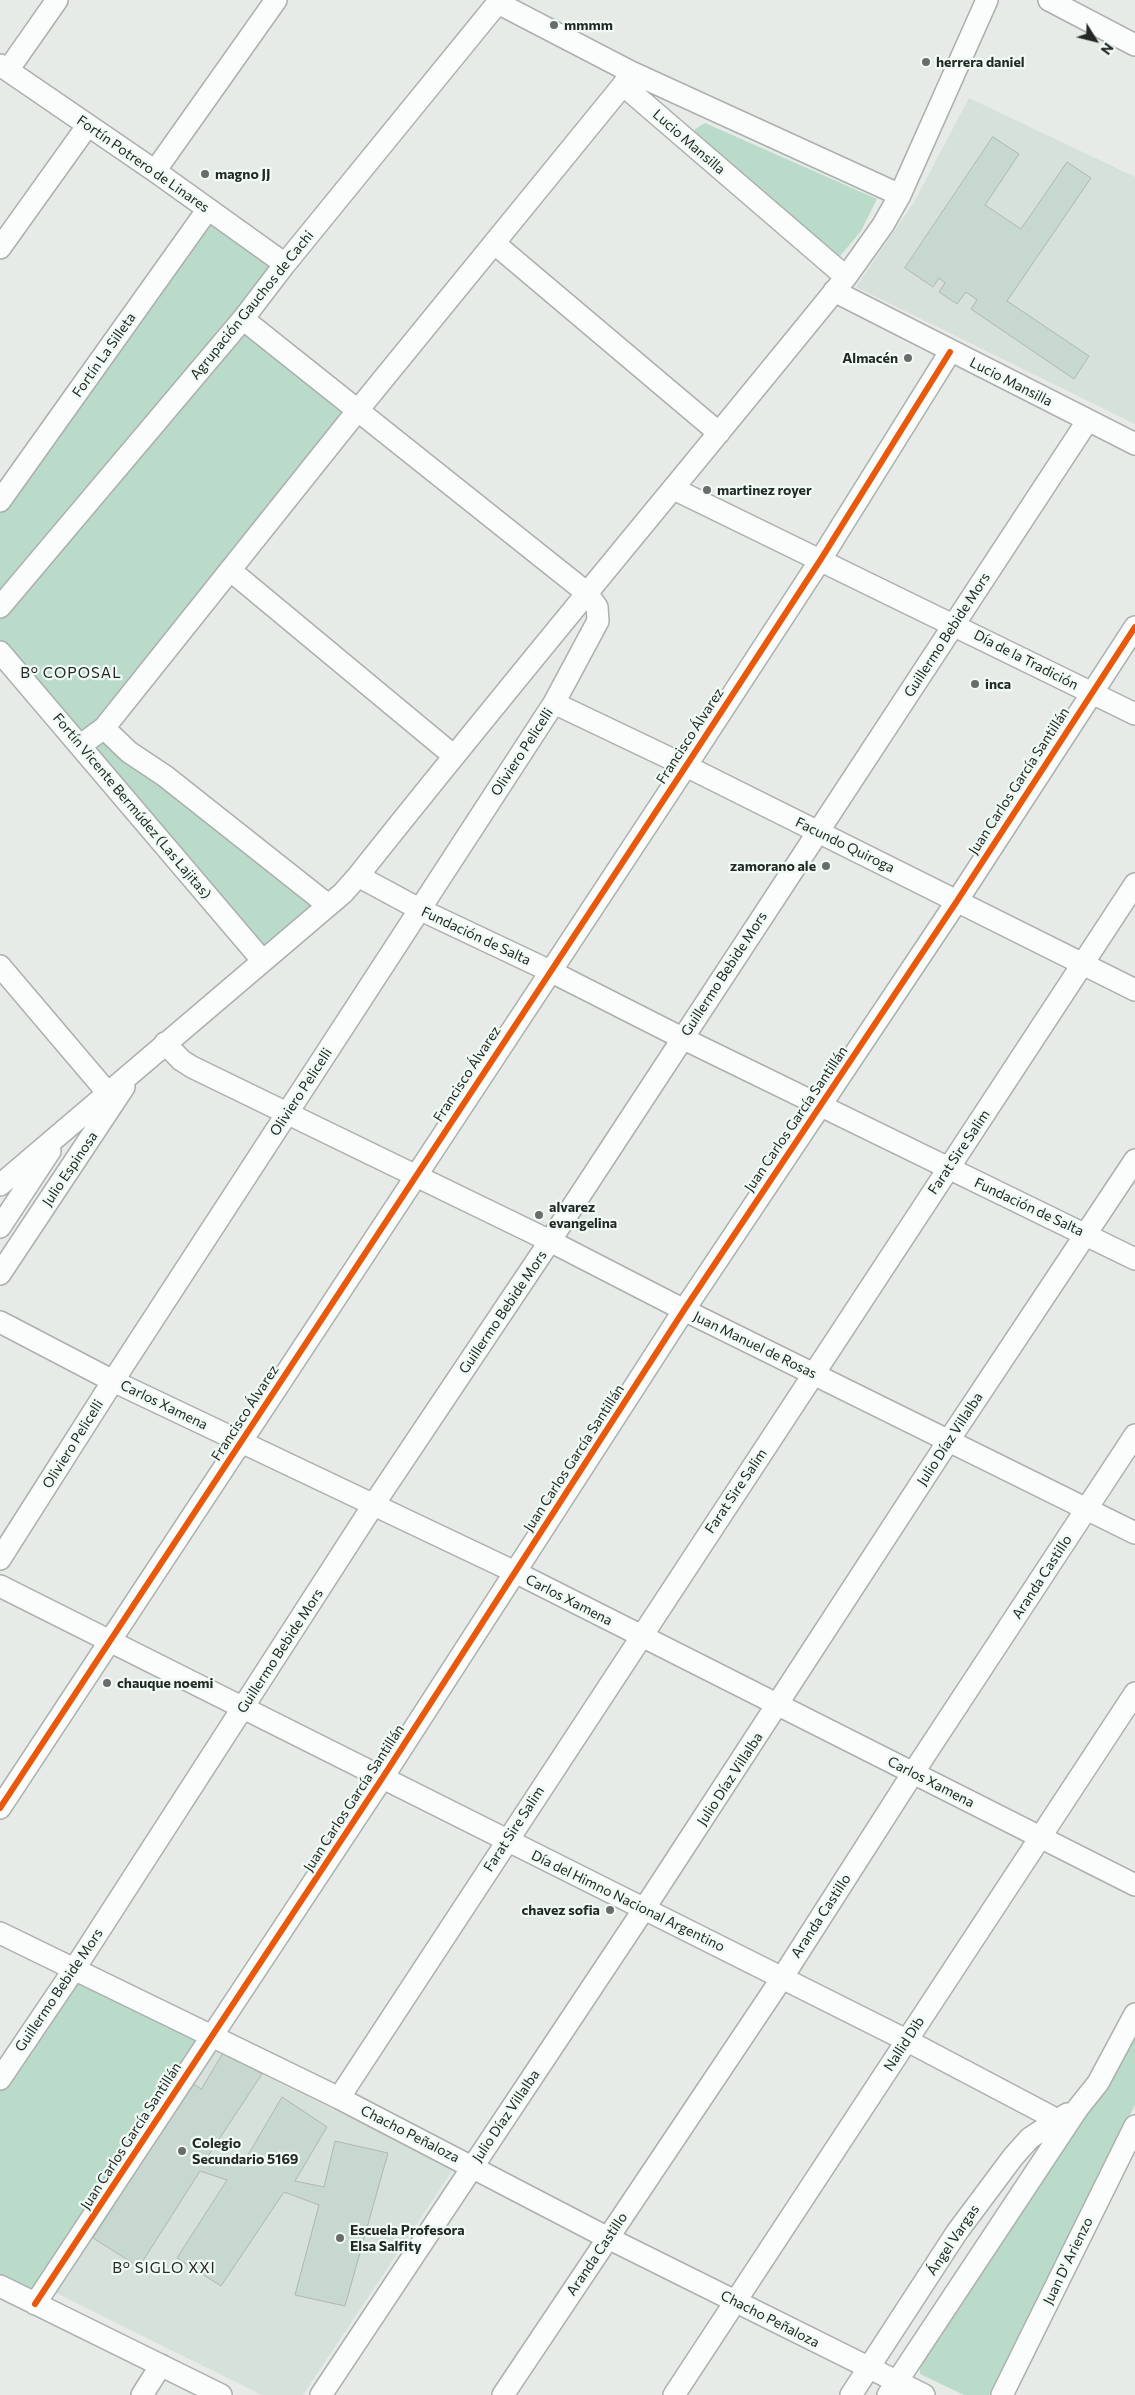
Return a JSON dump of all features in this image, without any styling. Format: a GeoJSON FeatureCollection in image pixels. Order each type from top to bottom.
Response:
{"type":"FeatureCollection","features":[{"type":"Feature","properties":{"kind":"street"},"geometry":{"type":"LineString","coordinates":[[4,67],[57,0]]}},
{"type":"Feature","properties":{"kind":"street"},"geometry":{"type":"LineString","coordinates":[[155,171],[276,0]]}},
{"type":"Feature","properties":{"kind":"street"},"geometry":{"type":"LineString","coordinates":[[0,1185],[106,1092],[328,905],[358,876],[840,284],[883,225],[900,195],[987,0]]}},
{"type":"Feature","properties":{"kind":"street"},"geometry":{"type":"LineString","coordinates":[[1048,0],[1135,45]]}},
{"type":"Feature","properties":{"kind":"street"},"geometry":{"type":"LineString","coordinates":[[499,2],[627,79],[900,195]]}},
{"type":"Feature","properties":{"kind":"street","name":"Agrupación Gauchos de Cachi"},"geometry":{"type":"LineString","coordinates":[[0,607],[243,319],[285,264],[499,2]]}},
{"type":"Feature","properties":{"kind":"street","name":"Fortín Potrero de Linares"},"geometry":{"type":"LineString","coordinates":[[4,67],[155,171],[285,264]]}},
{"type":"Feature","properties":{"kind":"street"},"geometry":{"type":"LineString","coordinates":[[81,745],[104,728],[358,410],[627,79]]}},
{"type":"Feature","properties":{"kind":"street","name":"Lucio Mansilla"},"geometry":{"type":"LineString","coordinates":[[627,79],[840,284],[950,352],[1135,444]]}},
{"type":"Feature","properties":{"kind":"street"},"geometry":{"type":"LineString","coordinates":[[0,248],[88,125]]}},
{"type":"Feature","properties":{"kind":"street","name":"Fortín La Silleta"},"geometry":{"type":"LineString","coordinates":[[0,501],[208,209]]}},
{"type":"Feature","properties":{"kind":"street"},"geometry":{"type":"LineString","coordinates":[[494,244],[719,432]]}},
{"type":"Feature","properties":{"kind":"street"},"geometry":{"type":"LineString","coordinates":[[243,319],[587,593]]}},
{"type":"Feature","properties":{"kind":"street","name":"Francisco Álvarez"},"geometry":{"type":"LineString","coordinates":[[0,1808],[686,766],[821,559],[950,352]]}},
{"type":"Feature","properties":{"kind":"street","name":"Guillermo Bebide Mors"},"geometry":{"type":"LineString","coordinates":[[0,2080],[244,1707],[374,1504],[550,1241],[1088,420]]}},
{"type":"Feature","properties":{"kind":"street","name":"Día de la Tradición"},"geometry":{"type":"LineString","coordinates":[[674,489],[955,624],[1135,714]]}},
{"type":"Feature","properties":{"kind":"street"},"geometry":{"type":"LineString","coordinates":[[230,570],[454,756]]}},
{"type":"Feature","properties":{"kind":"street","name":"Oliviero Pelicelli"},"geometry":{"type":"LineString","coordinates":[[0,1559],[113,1381],[554,703],[598,621],[597,607],[587,593]]}},
{"type":"Feature","properties":{"kind":"street","name":"Juan Carlos García Santillán"},"geometry":{"type":"LineString","coordinates":[[35,2304],[383,1777],[684,1310],[957,901],[1135,627]]}},
{"type":"Feature","properties":{"kind":"street","name":"Fortín Vicente Bermúdez (Las Lajitas)"},"geometry":{"type":"LineString","coordinates":[[0,652],[262,960]]}},
{"type":"Feature","properties":{"kind":"street","name":"Facundo Quiroga"},"geometry":{"type":"LineString","coordinates":[[554,703],[686,766],[1135,990]]}},
{"type":"Feature","properties":{"kind":"street"},"geometry":{"type":"LineString","coordinates":[[104,728],[129,752],[165,776],[328,905]]}},
{"type":"Feature","properties":{"kind":"street","name":"Fundación de Salta"},"geometry":{"type":"LineString","coordinates":[[358,876],[420,910],[550,971],[947,1169],[1135,1259]]}},
{"type":"Feature","properties":{"kind":"street","name":"Farat Sire Salim"},"geometry":{"type":"LineString","coordinates":[[339,2098],[1135,884]]}},
{"type":"Feature","properties":{"kind":"street"},"geometry":{"type":"LineString","coordinates":[[0,966],[106,1092]]}},
{"type":"Feature","properties":{"kind":"street","name":"Juan Manuel de Rosas"},"geometry":{"type":"LineString","coordinates":[[166,1043],[181,1060],[192,1067],[550,1241],[684,1310],[1135,1533]]}},
{"type":"Feature","properties":{"kind":"street","name":"Julio Espinosa"},"geometry":{"type":"LineString","coordinates":[[0,1274],[140,1064]]}},
{"type":"Feature","properties":{"kind":"street","name":"Julio Espinosa"},"geometry":{"type":"LineString","coordinates":[[0,1227],[64,1130]]}},
{"type":"Feature","properties":{"kind":"street","name":"Julio Díaz Villalba"},"geometry":{"type":"LineString","coordinates":[[321,2395],[644,1909],[949,1440],[1135,1160]]}},
{"type":"Feature","properties":{"kind":"street","name":"Carlos Xamena"},"geometry":{"type":"LineString","coordinates":[[0,1322],[113,1381],[515,1572],[640,1637],[1135,1885]]}},
{"type":"Feature","properties":{"kind":"street","name":"Aranda Castillo"},"geometry":{"type":"LineString","coordinates":[[503,2395],[782,1978],[913,1773],[1135,1435]]}},
{"type":"Feature","properties":{"kind":"street","name":"Día del Himno Nacional Argentino"},"geometry":{"type":"LineString","coordinates":[[0,1586],[906,2040],[1050,2116],[1059,2126]]}},
{"type":"Feature","properties":{"kind":"street","name":"Nallid Dib"},"geometry":{"type":"LineString","coordinates":[[674,2395],[1135,1693]]}},
{"type":"Feature","properties":{"kind":"street","name":"Chacho Peñaloza"},"geometry":{"type":"LineString","coordinates":[[0,1933],[339,2098],[608,2238],[869,2368],[892,2388],[924,2395]]}},
{"type":"Feature","properties":{"kind":"street","name":"Ángel Vargas"},"geometry":{"type":"LineString","coordinates":[[892,2388],[1059,2126],[1078,2108],[1098,2083],[1135,2014]]}},
{"type":"Feature","properties":{"kind":"street","name":"Ángel Vargas"},"geometry":{"type":"LineString","coordinates":[[851,2395],[957,2232],[1013,2157],[1030,2138],[1059,2126]]}},
{"type":"Feature","properties":{"kind":"street","name":"Juan D' Arienzo"},"geometry":{"type":"LineString","coordinates":[[1002,2395],[1135,2126]]}},
{"type":"Feature","properties":{"kind":"street"},"geometry":{"type":"LineString","coordinates":[[0,2286],[221,2395]]}},
{"type":"Feature","properties":{"kind":"street"},"geometry":{"type":"LineString","coordinates":[[142,2395],[161,2365]]}},
{"type":"Feature","properties":{"kind":"shaded area"},"geometry":{"type":"Polygon","coordinates":[[[969,98],[1135,177],[1135,424],[856,287],[914,202],[969,98]]]}},
{"type":"Feature","properties":{"kind":"shaded area"},"geometry":{"type":"Polygon","coordinates":[[[214,2051],[454,2168],[303,2395],[262,2395],[56,2293],[214,2051]]]}},
{"type":"Feature","properties":{"kind":"green space"},"geometry":{"type":"Polygon","coordinates":[[[705,123],[877,199],[861,231],[837,260],[695,140],[695,129],[705,123]]]}},
{"type":"Feature","properties":{"kind":"green space"},"geometry":{"type":"Polygon","coordinates":[[[208,209],[285,264],[243,319],[358,410],[105,728],[328,905],[262,960],[0,652],[0,501],[208,209]]]}},
{"type":"Feature","properties":{"kind":"green space"},"geometry":{"type":"Polygon","coordinates":[[[76,1978],[198,2041],[35,2294],[0,2277],[0,2091],[76,1978]]]}},
{"type":"Feature","properties":{"kind":"green space"},"geometry":{"type":"Polygon","coordinates":[[[1135,2035],[1135,2105],[989,2395],[964,2395],[920,2374],[920,2365],[1135,2035]]]}},
{"type":"Feature","properties":{"kind":"building"},"geometry":{"type":"Polygon","coordinates":[[[993,137],[1019,154],[985,205],[1021,229],[1067,162],[1091,178],[1007,301],[1089,356],[1074,379],[971,309],[977,300],[966,292],[957,304],[939,292],[945,283],[939,278],[933,287],[905,268],[993,137]]]}},
{"type":"Feature","properties":{"kind":"building"},"geometry":{"type":"Polygon","coordinates":[[[224,2052],[262,2074],[206,2159],[242,2165],[282,2097],[327,2127],[295,2181],[324,2187],[335,2141],[388,2153],[345,2306],[295,2295],[319,2205],[284,2192],[221,2286],[177,2258],[227,2180],[200,2171],[139,2267],[93,2238],[192,2083],[201,2089],[224,2052]]]}},
{"type":"Feature","properties":{"kind":"cycle path"},"geometry":{"type":"LineString","coordinates":[[0,1808],[686,766],[821,559],[950,352]]}},
{"type":"Feature","properties":{"kind":"cycle path"},"geometry":{"type":"LineString","coordinates":[[35,2304],[383,1777],[684,1310],[957,901],[1135,627]]}},
{"type":"Feature","properties":{"kind":"place","name":"mmmm"},"geometry":{"type":"Point","coordinates":[554,25]}},
{"type":"Feature","properties":{"kind":"place","name":"herrera daniel"},"geometry":{"type":"Point","coordinates":[926,62]}},
{"type":"Feature","properties":{"kind":"place","name":"magno JJ"},"geometry":{"type":"Point","coordinates":[205,174]}},
{"type":"Feature","properties":{"kind":"place","name":"Almacén"},"geometry":{"type":"Point","coordinates":[908,358]}},
{"type":"Feature","properties":{"kind":"place","name":"martinez royer"},"geometry":{"type":"Point","coordinates":[707,490]}},
{"type":"Feature","properties":{"kind":"place","name":"inca"},"geometry":{"type":"Point","coordinates":[975,684]}},
{"type":"Feature","properties":{"kind":"place","name":"zamorano ale"},"geometry":{"type":"Point","coordinates":[826,866]}},
{"type":"Feature","properties":{"kind":"place","name":"alvarez evangelina"},"geometry":{"type":"Point","coordinates":[539,1215]}},
{"type":"Feature","properties":{"kind":"place","name":"chauque noemi"},"geometry":{"type":"Point","coordinates":[107,1683]}},
{"type":"Feature","properties":{"kind":"place","name":"chavez sofia"},"geometry":{"type":"Point","coordinates":[610,1910]}},
{"type":"Feature","properties":{"kind":"place","name":"Colegio Secundario 5169"},"geometry":{"type":"Point","coordinates":[182,2151]}},
{"type":"Feature","properties":{"kind":"place","name":"Escuela Profesora Elsa Salfity"},"geometry":{"type":"Point","coordinates":[340,2238]}},
{"type":"Feature","properties":{"kind":"district","name":"B° COPOSAL"},"geometry":{"type":"Point","coordinates":[71,673]}},
{"type":"Feature","properties":{"kind":"district","name":"B° SIGLO XXI"},"geometry":{"type":"Point","coordinates":[164,2268]}}]}
